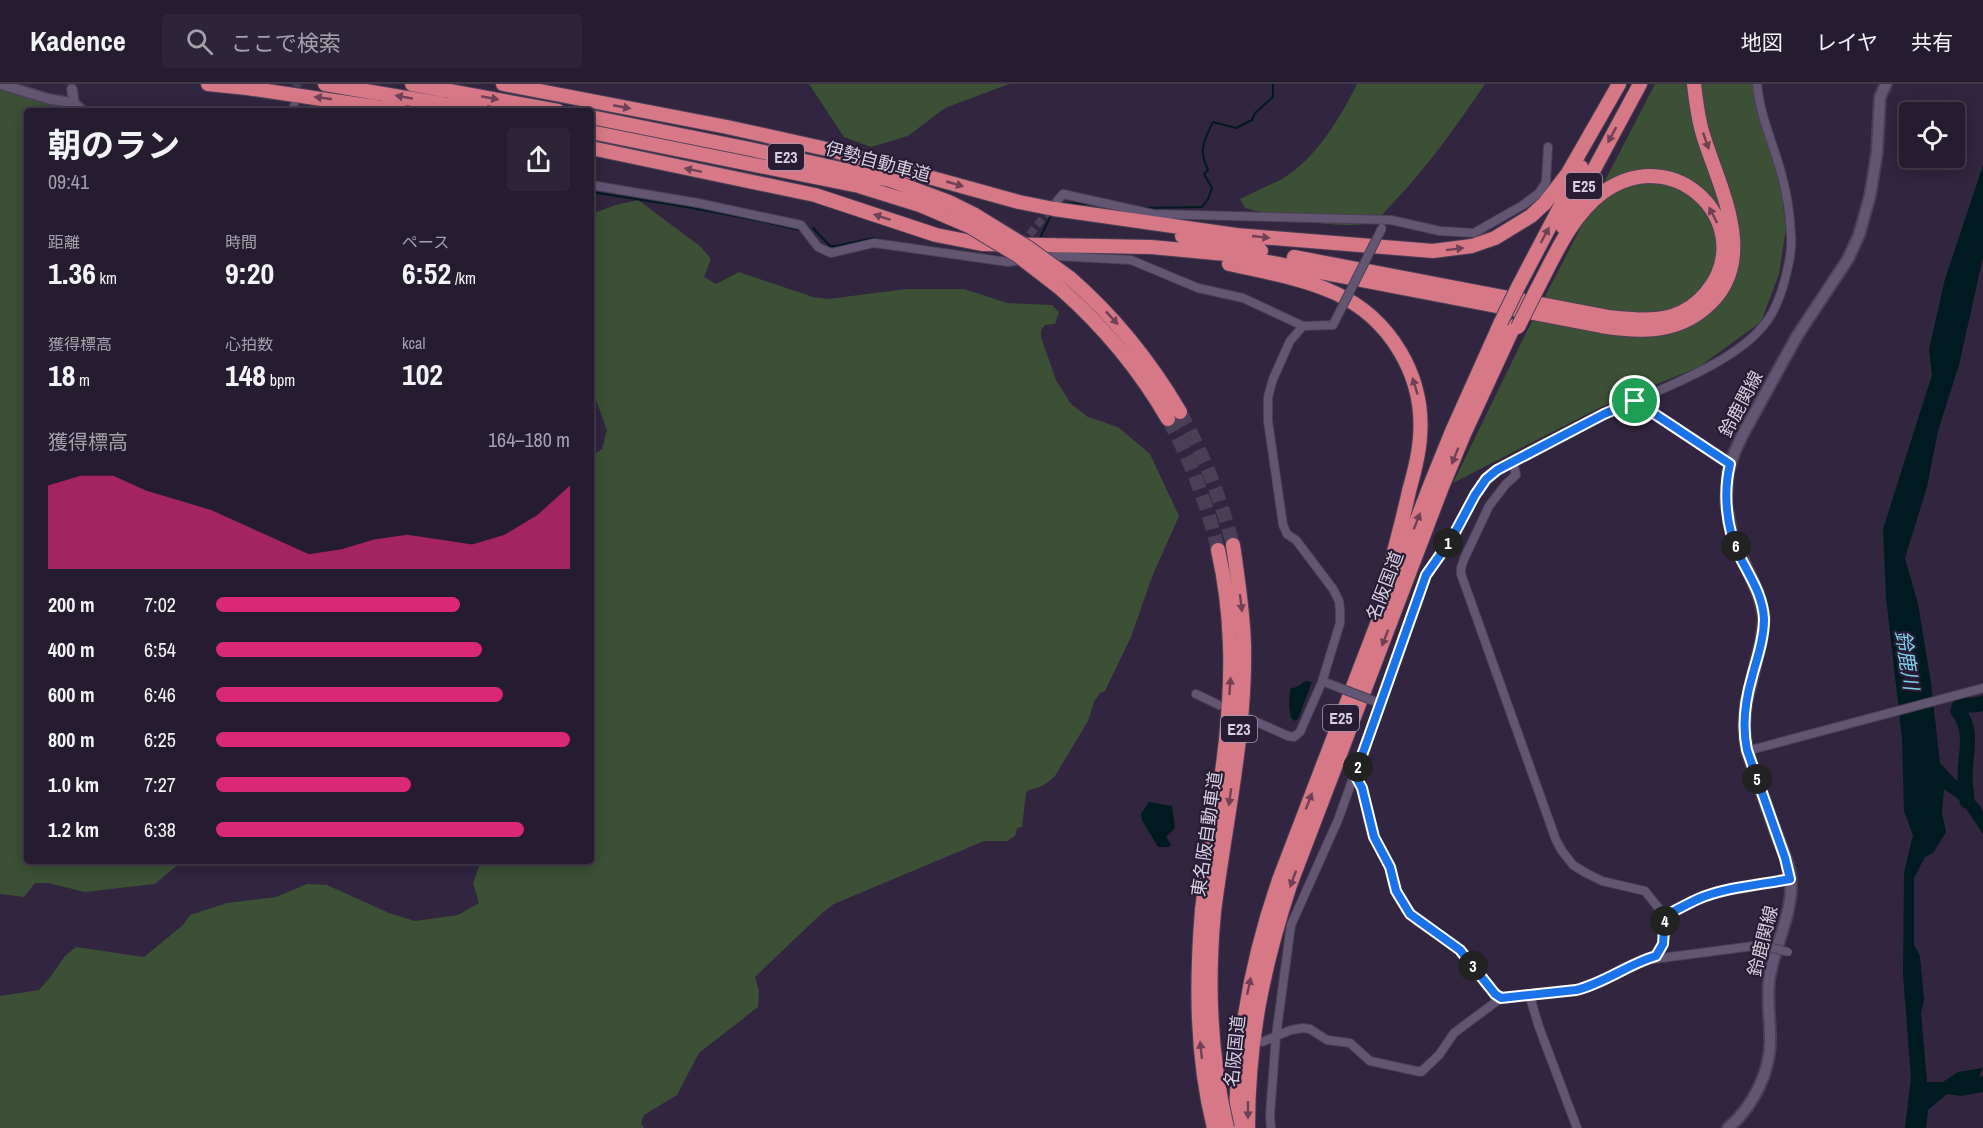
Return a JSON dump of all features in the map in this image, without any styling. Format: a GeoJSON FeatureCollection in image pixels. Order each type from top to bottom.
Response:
{"type":"FeatureCollection","features":[{"type":"Feature","properties":{"kind":"highway"},"geometry":{"type":"LineString","coordinates":[[208,84],[258,89],[382,108]]}},
{"type":"Feature","properties":{"kind":"highway"},"geometry":{"type":"LineString","coordinates":[[325,84],[465,108]]}},
{"type":"Feature","properties":{"kind":"highway"},"geometry":{"type":"LineString","coordinates":[[412,84],[542,108]]}},
{"type":"Feature","properties":{"kind":"highway"},"geometry":{"type":"LineString","coordinates":[[503,84],[727,127],[831,150],[1019,202],[1078,213],[1236,235],[1422,251],[1472,246],[1513,229],[1531,216],[1545,203],[1568,172],[1619,84]]}},
{"type":"Feature","properties":{"kind":"highway","name":"名阪国道"},"geometry":{"type":"LineString","coordinates":[[1248,1128],[1249,1066],[1253,1032],[1267,960],[1290,885],[1464,434],[1511,325],[1626,84]]}},
{"type":"Feature","properties":{"kind":"highway","name":"名阪国道"},"geometry":{"type":"LineString","coordinates":[[1528,289],[1640,84]]}},
{"type":"Feature","properties":{"kind":"highway"},"geometry":{"type":"LineString","coordinates":[[594,149],[815,195],[954,240],[982,244],[1151,247],[1226,254],[1619,329],[1645,330],[1668,327],[1691,319],[1709,306],[1726,280],[1733,252],[1731,219],[1704,138],[1694,84]]}},
{"type":"Feature","properties":{"kind":"highway","name":"伊勢自動車道"},"geometry":{"type":"LineString","coordinates":[[594,118],[890,180],[949,202],[972,221]]}},
{"type":"Feature","properties":{"kind":"highway","name":"伊勢自動車道"},"geometry":{"type":"LineString","coordinates":[[594,133],[859,186],[972,221]]}},
{"type":"Feature","properties":{"kind":"highway"},"geometry":{"type":"LineString","coordinates":[[1078,213],[1100,220],[1205,241],[1608,317],[1638,320],[1663,318],[1683,312],[1699,301],[1712,285],[1720,268],[1723,240],[1716,218],[1698,193],[1672,178],[1639,177],[1621,182],[1601,194],[1584,210],[1528,289]]}},
{"type":"Feature","properties":{"kind":"highway","name":"E23"},"geometry":{"type":"LineString","coordinates":[[972,221],[1017,255],[1065,284],[1119,346],[1174,415]]}},
{"type":"Feature","properties":{"kind":"highway"},"geometry":{"type":"LineString","coordinates":[[1105,245],[1209,260],[1305,281],[1362,308],[1381,326],[1404,356],[1418,396],[1420,437],[1403,519],[1368,647]]}},
{"type":"Feature","properties":{"kind":"highway","name":"名阪国道"},"geometry":{"type":"LineString","coordinates":[[1236,1128],[1237,1062],[1247,995],[1257,949],[1279,880],[1453,429],[1511,325]]}},
{"type":"Feature","properties":{"kind":"highway","name":"東名阪自動車道"},"geometry":{"type":"LineString","coordinates":[[1214,1128],[1205,1083],[1197,975],[1238,743],[1243,678],[1242,613],[1233,545]]}},
{"type":"Feature","properties":{"kind":"highway","name":"東名阪自動車道"},"geometry":{"type":"LineString","coordinates":[[1218,550],[1229,614],[1230,677],[1208,911],[1210,1011],[1217,1081],[1227,1128]]}},
{"type":"Feature","properties":{"kind":"main road","name":"鈴鹿関線"},"geometry":{"type":"LineString","coordinates":[[1728,1128],[1754,1097],[1766,1066],[1771,1037],[1769,980],[1788,909],[1790,879],[1785,858],[1747,750],[1744,728],[1746,704],[1759,655],[1764,617],[1758,593],[1737,551],[1728,519],[1726,486],[1730,464],[1744,432],[1797,336],[1848,259],[1859,235],[1870,196],[1877,152],[1880,97],[1886,84]]}},
{"type":"Feature","properties":{"kind":"street"},"geometry":{"type":"LineString","coordinates":[[0,84],[49,99],[74,103],[80,108]]}},
{"type":"Feature","properties":{"kind":"street"},"geometry":{"type":"LineString","coordinates":[[1271,1128],[1276,1036],[1291,925],[1326,848],[1355,775],[1376,702],[1426,575],[1452,538],[1475,495],[1486,479],[1497,470],[1604,414],[1712,365],[1738,349],[1753,337],[1775,308],[1783,288],[1790,255],[1791,235],[1783,177],[1763,120],[1757,84]]}},
{"type":"Feature","properties":{"kind":"street"},"geometry":{"type":"LineString","coordinates":[[72,89],[74,103]]}},
{"type":"Feature","properties":{"kind":"street"},"geometry":{"type":"LineString","coordinates":[[1057,201],[1063,194],[1153,214],[1391,220],[1440,231],[1474,233],[1523,205],[1539,193],[1546,182],[1548,147]]}},
{"type":"Feature","properties":{"kind":"street"},"geometry":{"type":"LineString","coordinates":[[594,186],[698,203],[801,225],[818,247],[831,253],[874,243],[1010,259],[1056,256],[1131,260],[1198,288],[1243,298],[1303,326],[1333,325],[1382,228]]}},
{"type":"Feature","properties":{"kind":"street"},"geometry":{"type":"LineString","coordinates":[[1250,718],[1294,737],[1304,726],[1324,683],[1340,622],[1339,601],[1334,589],[1282,525],[1268,421],[1268,397],[1273,379],[1290,341],[1303,326]]}},
{"type":"Feature","properties":{"kind":"street"},"geometry":{"type":"LineString","coordinates":[[1635,401],[1730,464]]}},
{"type":"Feature","properties":{"kind":"street"},"geometry":{"type":"LineString","coordinates":[[1262,1042],[1291,1030],[1310,1029],[1327,1040],[1350,1042],[1370,1061],[1421,1072],[1438,1055],[1454,1032],[1501,998],[1587,988],[1656,956],[1660,952],[1663,944],[1665,916],[1645,891],[1602,881],[1574,865],[1562,851],[1548,820],[1461,574],[1464,560],[1489,506],[1516,475],[1513,462]]}},
{"type":"Feature","properties":{"kind":"street"},"geometry":{"type":"LineString","coordinates":[[1324,683],[1376,702]]}},
{"type":"Feature","properties":{"kind":"street"},"geometry":{"type":"LineString","coordinates":[[1747,750],[1983,688]]}},
{"type":"Feature","properties":{"kind":"street"},"geometry":{"type":"LineString","coordinates":[[1196,694],[1219,705]]}},
{"type":"Feature","properties":{"kind":"street"},"geometry":{"type":"LineString","coordinates":[[1355,775],[1362,788],[1374,837],[1390,867],[1396,891],[1410,914],[1460,950],[1495,994],[1501,998]]}},
{"type":"Feature","properties":{"kind":"street"},"geometry":{"type":"LineString","coordinates":[[1665,916],[1700,898],[1716,893],[1790,879]]}},
{"type":"Feature","properties":{"kind":"street"},"geometry":{"type":"LineString","coordinates":[[1650,958],[1761,945],[1788,952]]}},
{"type":"Feature","properties":{"kind":"street"},"geometry":{"type":"LineString","coordinates":[[1529,994],[1577,1128]]}},
{"type":"Feature","properties":{"kind":"green space"},"geometry":{"type":"Polygon","coordinates":[[[809,84],[1009,84],[945,108],[908,136],[871,147],[844,137],[809,84]]]}},
{"type":"Feature","properties":{"kind":"green space"},"geometry":{"type":"Polygon","coordinates":[[[1357,84],[1485,84],[1429,161],[1376,220],[1364,224],[1331,224],[1292,219],[1245,208],[1240,199],[1282,179],[1294,171],[1316,149],[1335,124],[1357,84]]]}},
{"type":"Feature","properties":{"kind":"green space"},"geometry":{"type":"Polygon","coordinates":[[[1655,84],[1757,84],[1778,164],[1786,229],[1779,274],[1761,322],[1699,367],[1601,407],[1453,483],[1524,337],[1655,84]]]}},
{"type":"Feature","properties":{"kind":"green space"},"geometry":{"type":"Polygon","coordinates":[[[0,90],[62,108],[24,108],[24,864],[178,864],[155,884],[85,892],[48,883],[35,883],[24,897],[0,894],[0,90]]]}},
{"type":"Feature","properties":{"kind":"green space"},"geometry":{"type":"Polygon","coordinates":[[[638,200],[700,246],[711,259],[704,277],[716,284],[739,272],[813,297],[828,299],[906,289],[964,289],[1007,303],[1052,305],[1059,312],[1055,324],[1045,325],[1041,330],[1041,337],[1056,380],[1071,404],[1088,417],[1118,427],[1150,454],[1179,516],[1152,577],[1131,637],[1105,691],[1100,693],[1094,702],[1088,721],[1055,776],[1026,793],[1022,827],[1017,828],[1015,836],[1007,841],[984,841],[834,904],[821,914],[755,977],[759,991],[758,1007],[699,1053],[677,1095],[644,1115],[641,1123],[644,1128],[0,1128],[0,996],[39,990],[65,956],[76,947],[144,957],[183,925],[190,915],[227,903],[276,897],[307,884],[327,885],[389,913],[415,921],[458,915],[479,903],[473,883],[478,864],[594,864],[594,455],[602,449],[607,430],[594,394],[594,213],[638,200]]]}},
{"type":"Feature","properties":{"kind":"water","name":"鈴鹿川"},"geometry":{"type":"Polygon","coordinates":[[[1983,165],[1983,257],[1959,365],[1938,431],[1927,487],[1905,558],[1918,604],[1931,683],[1940,763],[1983,812],[1983,834],[1961,801],[1944,789],[1942,814],[1946,832],[1933,853],[1925,857],[1914,878],[1914,945],[1920,956],[1924,1000],[1921,1013],[1927,1082],[1943,1082],[1958,1072],[1983,1068],[1979,1077],[1983,1076],[1983,1092],[1961,1096],[1947,1094],[1928,1110],[1926,1128],[1905,1128],[1911,1078],[1903,975],[1904,873],[1913,835],[1904,811],[1902,738],[1886,597],[1883,529],[1932,375],[1929,350],[1945,279],[1983,165]]]}},
{"type":"Feature","properties":{"kind":"water"},"geometry":{"type":"Polygon","coordinates":[[[1305,681],[1312,682],[1298,719],[1295,721],[1291,718],[1290,689],[1305,681]]]}},
{"type":"Feature","properties":{"kind":"water"},"geometry":{"type":"Polygon","coordinates":[[[1149,802],[1172,806],[1175,828],[1167,836],[1171,845],[1169,847],[1158,847],[1142,820],[1141,814],[1149,802]]]}},
{"type":"Feature","properties":{"kind":"waterway"},"geometry":{"type":"LineString","coordinates":[[1140,208],[1202,207],[1212,188],[1204,174],[1208,170],[1203,151],[1213,122],[1236,128],[1252,120],[1255,113],[1273,97],[1273,84]]}},
{"type":"Feature","properties":{"kind":"waterway"},"geometry":{"type":"LineString","coordinates":[[594,192],[765,222],[800,230],[804,234]]}},
{"type":"Feature","properties":{"kind":"waterway"},"geometry":{"type":"LineString","coordinates":[[1059,203],[1092,204]]}},
{"type":"Feature","properties":{"kind":"waterway"},"geometry":{"type":"LineString","coordinates":[[1041,236],[1050,217]]}},
{"type":"Feature","properties":{"kind":"waterway"},"geometry":{"type":"LineString","coordinates":[[813,228],[830,246],[874,238],[884,241]]}},
{"type":"Feature","properties":{"kind":"waterway"},"geometry":{"type":"LineString","coordinates":[[976,254],[1009,258]]}},
{"type":"Feature","properties":{"kind":"waterway"},"geometry":{"type":"LineString","coordinates":[[1967,801],[1965,777],[1968,743],[1966,727],[1958,711],[1962,706],[1983,703]]}},
{"type":"Feature","properties":{"kind":"tunnel"},"geometry":{"type":"LineString","coordinates":[[295,99],[297,84]]}},
{"type":"Feature","properties":{"kind":"tunnel"},"geometry":{"type":"LineString","coordinates":[[419,84],[423,108]]}},
{"type":"Feature","properties":{"kind":"tunnel"},"geometry":{"type":"LineString","coordinates":[[1022,244],[1052,207]]}},
{"type":"Feature","properties":{"kind":"tunnel"},"geometry":{"type":"LineString","coordinates":[[1180,412],[1211,477],[1233,545]]}},
{"type":"Feature","properties":{"kind":"tunnel"},"geometry":{"type":"LineString","coordinates":[[1168,419],[1198,483],[1218,550]]}},
{"type":"Feature","properties":{"kind":"tunnel"},"geometry":{"type":"LineString","coordinates":[[1214,1063],[1242,1051]]}},
{"type":"Feature","properties":{"kind":"route"},"geometry":{"type":"LineString","coordinates":[[1635,401],[1730,464],[1726,486],[1728,519],[1737,551],[1758,593],[1764,617],[1759,655],[1746,704],[1745,740],[1790,871],[1790,879],[1716,893],[1700,898],[1665,916],[1663,944],[1656,956],[1636,963],[1587,988],[1501,998],[1495,994],[1455,945],[1410,914],[1396,891],[1390,867],[1381,846],[1374,837],[1362,788],[1355,775],[1426,575],[1452,538],[1486,479],[1497,470],[1554,440],[1635,401]]}}]}
